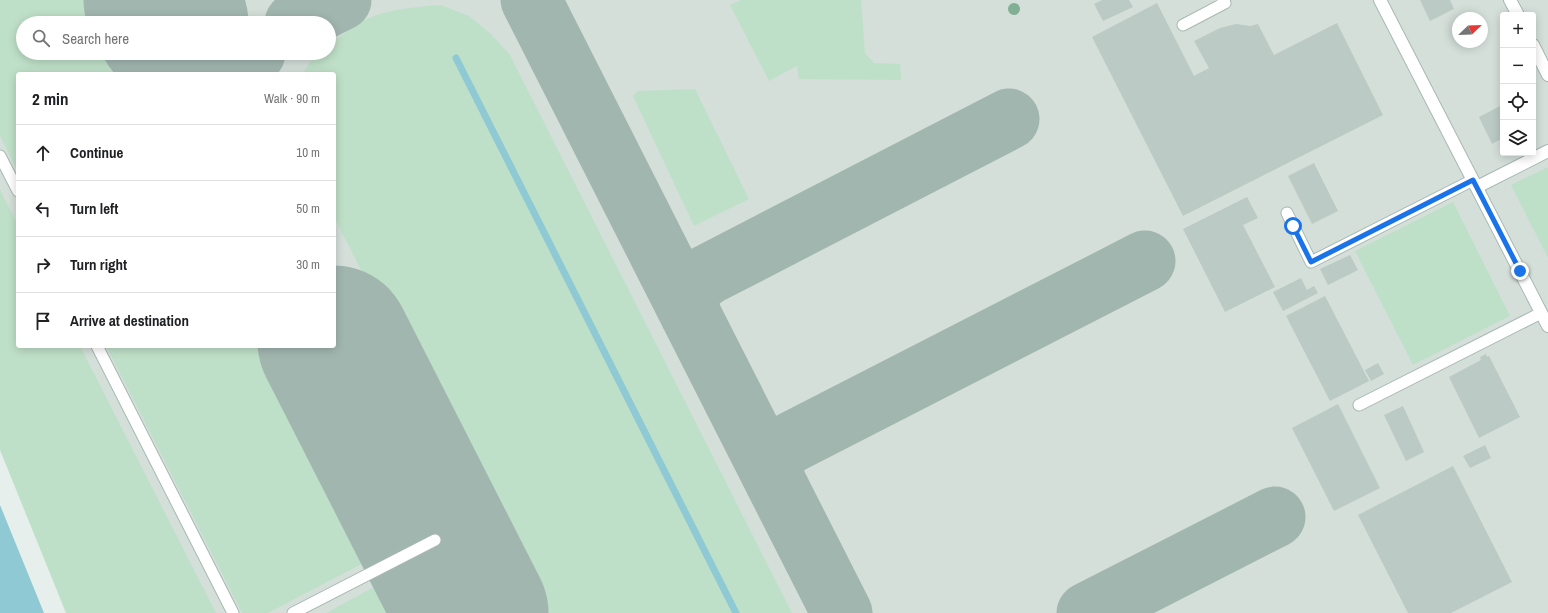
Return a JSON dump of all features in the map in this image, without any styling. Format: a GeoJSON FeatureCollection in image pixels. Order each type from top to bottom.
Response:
{"type":"FeatureCollection","features":[{"type":"Feature","properties":{"kind":"street"},"geometry":{"type":"LineString","coordinates":[[1380,0],[1548,326]]}},
{"type":"Feature","properties":{"kind":"street"},"geometry":{"type":"LineString","coordinates":[[1510,0],[1516,12]]}},
{"type":"Feature","properties":{"kind":"street"},"geometry":{"type":"LineString","coordinates":[[1535,48],[1548,74]]}},
{"type":"Feature","properties":{"kind":"street"},"geometry":{"type":"LineString","coordinates":[[1475,184],[1548,151]]}},
{"type":"Feature","properties":{"kind":"lane"},"geometry":{"type":"LineString","coordinates":[[1183,25],[1225,4],[1223,0]]}},
{"type":"Feature","properties":{"kind":"lane"},"geometry":{"type":"LineString","coordinates":[[0,156],[16,187]]}},
{"type":"Feature","properties":{"kind":"lane"},"geometry":{"type":"LineString","coordinates":[[1287,214],[1311,262],[1475,184]]}},
{"type":"Feature","properties":{"kind":"lane"},"geometry":{"type":"LineString","coordinates":[[1359,405],[1541,313]]}},
{"type":"Feature","properties":{"kind":"lane"},"geometry":{"type":"LineString","coordinates":[[98,348],[233,613]]}},
{"type":"Feature","properties":{"kind":"lane"},"geometry":{"type":"LineString","coordinates":[[293,613],[435,540]]}},
{"type":"Feature","properties":{"kind":"shaded area"},"geometry":{"type":"Polygon","coordinates":[[[0,0],[1548,0],[1548,613],[72,613],[0,434],[0,0]]]}},
{"type":"Feature","properties":{"kind":"green space"},"geometry":{"type":"Polygon","coordinates":[[[0,0],[89,0],[97,16],[16,16],[16,60],[120,60],[126,72],[16,72],[16,168],[0,136],[0,0]]]}},
{"type":"Feature","properties":{"kind":"green space"},"geometry":{"type":"Polygon","coordinates":[[[741,0],[861,0],[865,53],[874,63],[900,64],[901,80],[799,79],[797,66],[769,81],[730,5],[741,0]]]}},
{"type":"Feature","properties":{"kind":"green space"},"geometry":{"type":"Polygon","coordinates":[[[441,5],[469,16],[491,34],[510,55],[792,613],[536,613],[336,221],[336,72],[304,72],[312,60],[336,60],[336,40],[363,21],[374,16],[396,10],[441,5]]]}},
{"type":"Feature","properties":{"kind":"green space"},"geometry":{"type":"Polygon","coordinates":[[[695,89],[749,199],[694,226],[633,96],[638,91],[695,89]]]}},
{"type":"Feature","properties":{"kind":"green space"},"geometry":{"type":"Polygon","coordinates":[[[1548,167],[1548,258],[1511,185],[1548,167]]]}},
{"type":"Feature","properties":{"kind":"green space"},"geometry":{"type":"Polygon","coordinates":[[[0,190],[16,221],[16,348],[81,348],[216,613],[66,613],[0,450],[0,190]]]}},
{"type":"Feature","properties":{"kind":"green space"},"geometry":{"type":"Polygon","coordinates":[[[1453,202],[1510,316],[1413,365],[1355,251],[1453,202]]]}},
{"type":"Feature","properties":{"kind":"green space"},"geometry":{"type":"Polygon","coordinates":[[[107,348],[268,348],[375,557],[268,613],[242,613],[107,348]]]}},
{"type":"Feature","properties":{"kind":"green space"},"geometry":{"type":"Polygon","coordinates":[[[387,580],[404,613],[326,613],[387,580]]]}},
{"type":"Feature","properties":{"kind":"water"},"geometry":{"type":"Polygon","coordinates":[[[0,505],[44,613],[0,613],[0,505]]]}},
{"type":"Feature","properties":{"kind":"building"},"geometry":{"type":"Polygon","coordinates":[[[1102,0],[1129,0],[1133,7],[1103,21],[1094,4],[1102,0]]]}},
{"type":"Feature","properties":{"kind":"building"},"geometry":{"type":"Polygon","coordinates":[[[1420,0],[1450,0],[1454,9],[1430,21],[1420,0]]]}},
{"type":"Feature","properties":{"kind":"building"},"geometry":{"type":"Polygon","coordinates":[[[1157,3],[1194,76],[1209,68],[1194,41],[1220,28],[1236,24],[1250,26],[1258,24],[1274,55],[1337,23],[1383,115],[1183,216],[1092,37],[1157,3]]]}},
{"type":"Feature","properties":{"kind":"building"},"geometry":{"type":"Polygon","coordinates":[[[1500,106],[1500,140],[1492,144],[1479,117],[1500,106]]]}},
{"type":"Feature","properties":{"kind":"building"},"geometry":{"type":"Polygon","coordinates":[[[1314,163],[1338,211],[1312,224],[1288,176],[1314,163]]]}},
{"type":"Feature","properties":{"kind":"building"},"geometry":{"type":"Polygon","coordinates":[[[1247,197],[1258,218],[1243,225],[1275,287],[1225,312],[1183,229],[1247,197]]]}},
{"type":"Feature","properties":{"kind":"building"},"geometry":{"type":"Polygon","coordinates":[[[1350,255],[1358,270],[1328,285],[1320,269],[1350,255]]]}},
{"type":"Feature","properties":{"kind":"building"},"geometry":{"type":"Polygon","coordinates":[[[1301,278],[1307,290],[1314,286],[1318,293],[1283,311],[1273,292],[1301,278]]]}},
{"type":"Feature","properties":{"kind":"building"},"geometry":{"type":"Polygon","coordinates":[[[1325,296],[1369,381],[1330,401],[1286,316],[1325,296]]]}},
{"type":"Feature","properties":{"kind":"building"},"geometry":{"type":"Polygon","coordinates":[[[1486,354],[1487,357],[1489,356],[1520,417],[1479,438],[1449,377],[1481,360],[1480,357],[1486,354]]]}},
{"type":"Feature","properties":{"kind":"building"},"geometry":{"type":"Polygon","coordinates":[[[1378,363],[1384,374],[1371,381],[1365,370],[1378,363]]]}},
{"type":"Feature","properties":{"kind":"building"},"geometry":{"type":"Polygon","coordinates":[[[1338,404],[1380,488],[1334,511],[1292,428],[1338,404]]]}},
{"type":"Feature","properties":{"kind":"building"},"geometry":{"type":"Polygon","coordinates":[[[1403,406],[1424,452],[1406,461],[1384,415],[1403,406]]]}},
{"type":"Feature","properties":{"kind":"building"},"geometry":{"type":"Polygon","coordinates":[[[1485,445],[1491,458],[1470,468],[1463,456],[1485,445]]]}},
{"type":"Feature","properties":{"kind":"building"},"geometry":{"type":"Polygon","coordinates":[[[1453,466],[1512,582],[1451,613],[1408,613],[1358,515],[1453,466]]]}},
{"type":"Feature","properties":{"kind":"waterway"},"geometry":{"type":"LineString","coordinates":[[456,58],[736,613]]}},
{"type":"Feature","properties":{"kind":"taxiway"},"geometry":{"type":"LineString","coordinates":[[166,0],[180,16]]}},
{"type":"Feature","properties":{"kind":"taxiway"},"geometry":{"type":"LineString","coordinates":[[309,16],[341,0]]}},
{"type":"Feature","properties":{"kind":"taxiway"},"geometry":{"type":"LineString","coordinates":[[531,0],[842,613]]}},
{"type":"Feature","properties":{"kind":"taxiway"},"geometry":{"type":"LineString","coordinates":[[241,72],[250,60]]}},
{"type":"Feature","properties":{"kind":"taxiway"},"geometry":{"type":"LineString","coordinates":[[691,315],[689,308],[690,292],[696,283],[707,275],[1009,119]]}},
{"type":"Feature","properties":{"kind":"taxiway"},"geometry":{"type":"LineString","coordinates":[[775,480],[773,473],[773,462],[781,450],[792,442],[1145,261]]}},
{"type":"Feature","properties":{"kind":"taxiway"},"geometry":{"type":"LineString","coordinates":[[1087,613],[1275,517]]}},
{"type":"Feature","properties":{"kind":"runway"},"geometry":{"type":"LineString","coordinates":[[160,0],[168,16]]}},
{"type":"Feature","properties":{"kind":"runway"},"geometry":{"type":"LineString","coordinates":[[336,346],[472,613]]}},
{"type":"Feature","properties":{"kind":"route"},"geometry":{"type":"LineString","coordinates":[[1293,226],[1311,262],[1473,180],[1520,271]]}}]}
